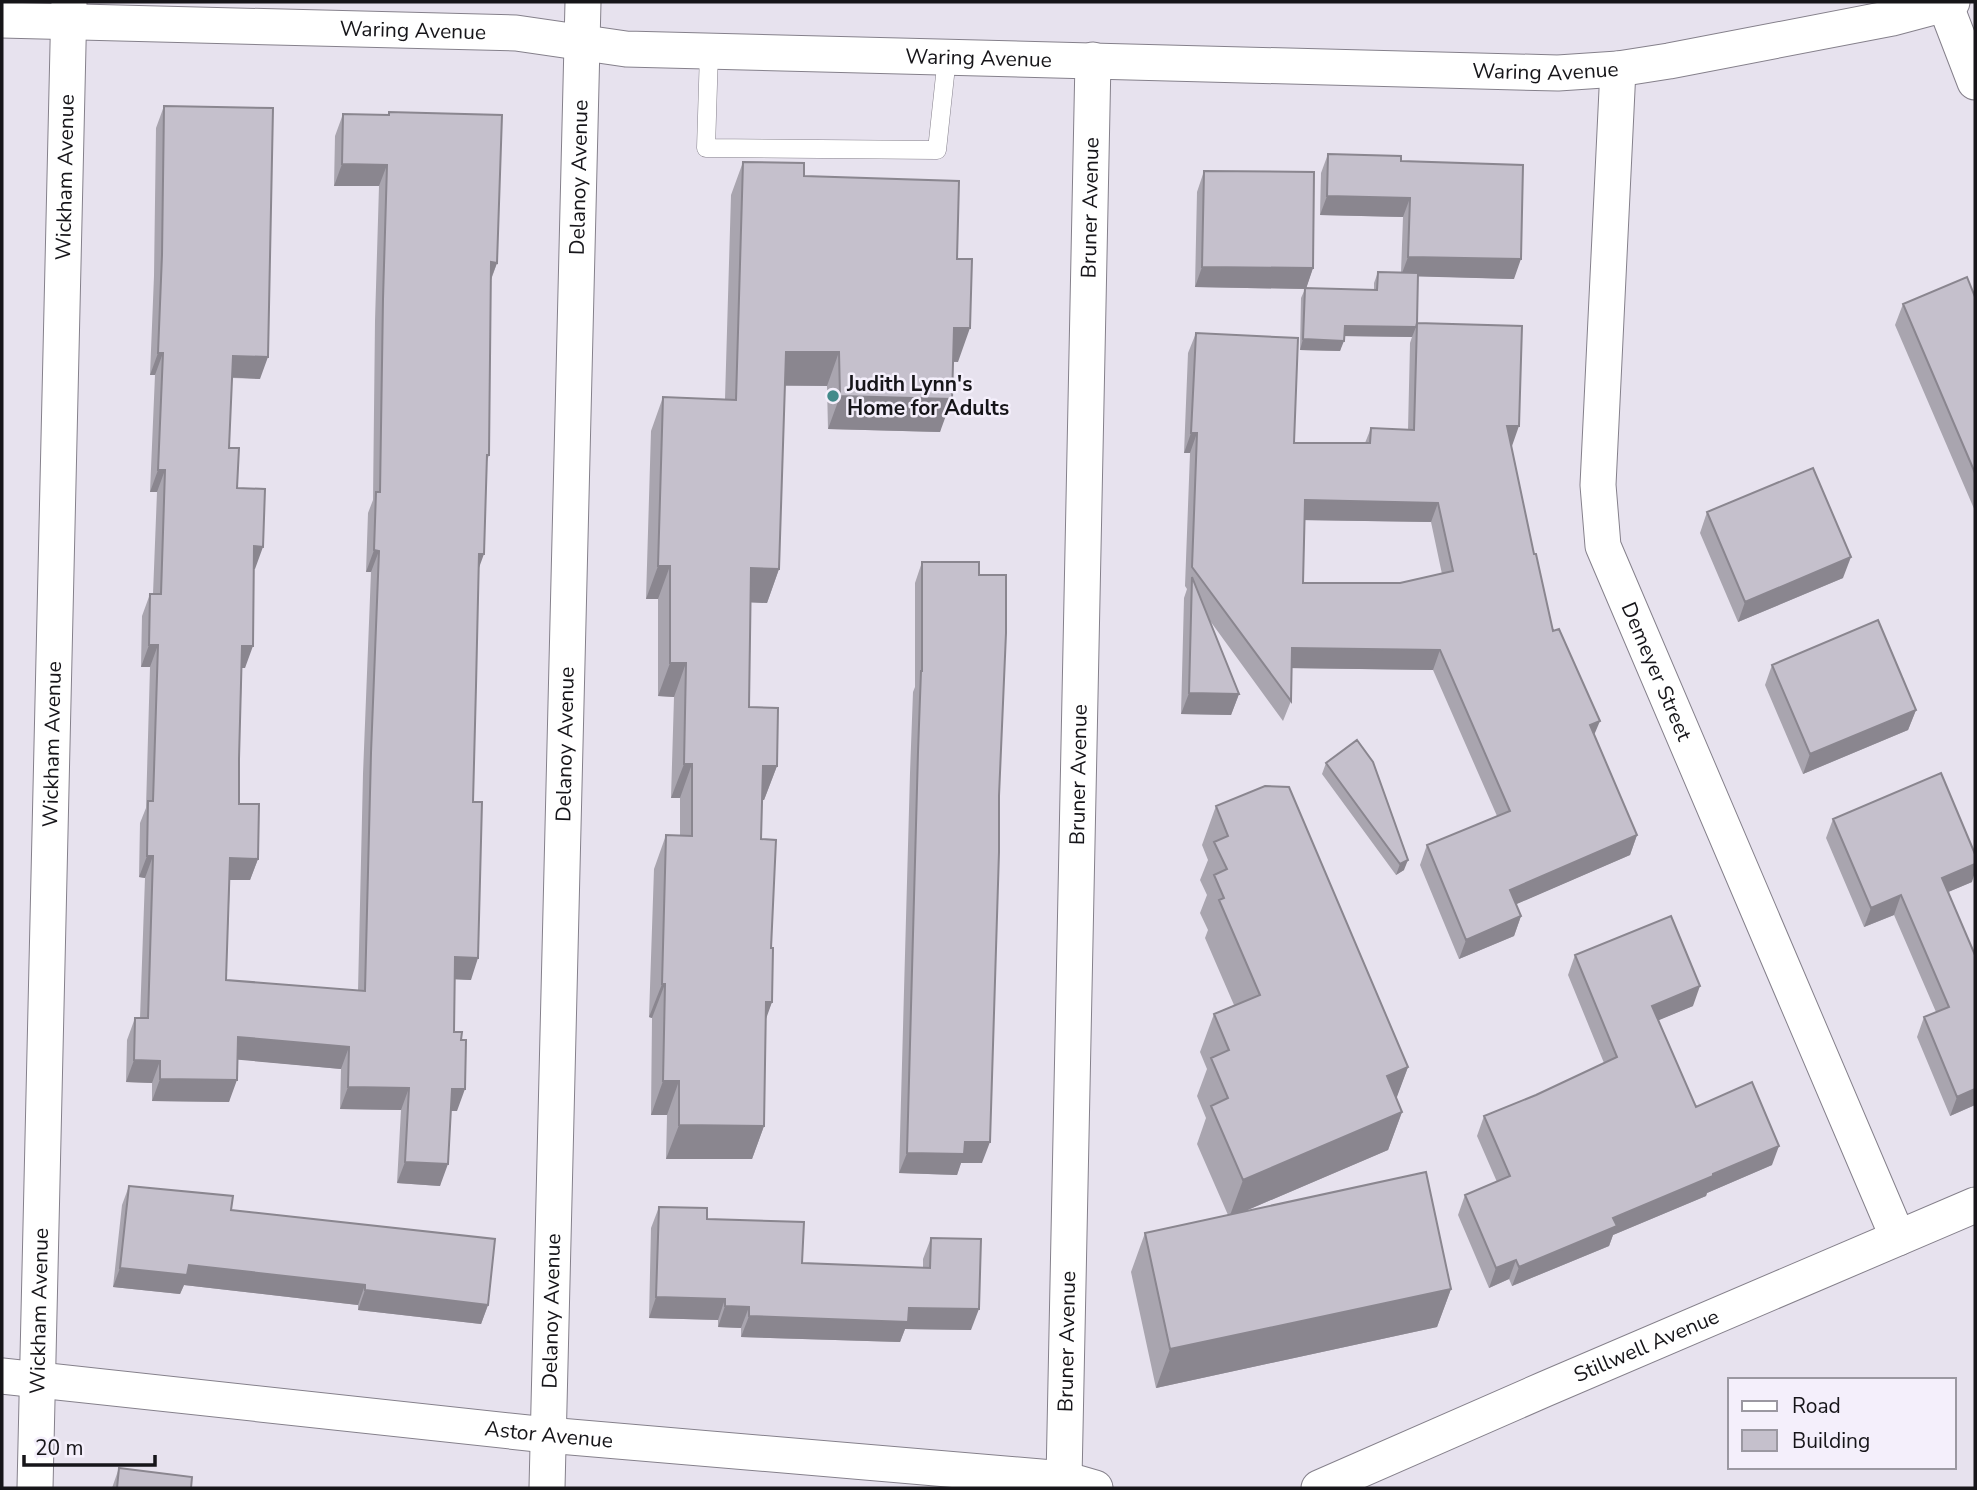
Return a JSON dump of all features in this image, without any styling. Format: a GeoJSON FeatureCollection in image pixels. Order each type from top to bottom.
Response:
{"type":"FeatureCollection","features":[{"type":"Feature","properties":{"kind":"street","name":"Delanoy Avenue"},"geometry":{"type":"LineString","coordinates":[[547,1488],[583,2]]}},
{"type":"Feature","properties":{"kind":"street","name":"Waring Avenue"},"geometry":{"type":"LineString","coordinates":[[2,20],[69,12],[516,33],[626,50],[1558,73],[1618,69],[1670,61],[1866,23],[1948,3]]}},
{"type":"Feature","properties":{"kind":"street"},"geometry":{"type":"LineString","coordinates":[[1948,3],[1975,82]]}},
{"type":"Feature","properties":{"kind":"street","name":"Wickham Avenue"},"geometry":{"type":"LineString","coordinates":[[35,1488],[69,12]]}},
{"type":"Feature","properties":{"kind":"street","name":"Bruner Avenue"},"geometry":{"type":"LineString","coordinates":[[1075,1485],[1093,60]]}},
{"type":"Feature","properties":{"kind":"street","name":"Demeyer Street"},"geometry":{"type":"LineString","coordinates":[[1618,69],[1598,485],[1603,546],[1898,1238]]}},
{"type":"Feature","properties":{"kind":"street","name":"Stillwell Avenue"},"geometry":{"type":"LineString","coordinates":[[1319,1488],[1975,1205]]}},
{"type":"Feature","properties":{"kind":"street","name":"Astor Avenue"},"geometry":{"type":"LineString","coordinates":[[2,1376],[547,1435],[1075,1485]]}},
{"type":"Feature","properties":{"kind":"lane"},"geometry":{"type":"LineString","coordinates":[[709,52],[706,148],[937,150],[947,57]]}},
{"type":"Feature","properties":{"kind":"building"},"geometry":{"type":"Polygon","coordinates":[[[164,106],[273,108],[268,357],[233,356],[229,448],[239,448],[237,488],[265,489],[263,547],[254,546],[253,646],[242,646],[239,759],[239,804],[259,804],[258,859],[230,858],[226,980],[365,991],[379,551],[374,550],[376,492],[380,492],[387,165],[342,164],[343,114],[389,115],[389,112],[502,115],[497,263],[491,262],[489,455],[484,554],[479,554],[473,802],[482,802],[478,958],[455,957],[454,1032],[462,1032],[461,1040],[466,1040],[465,1089],[452,1089],[448,1164],[405,1162],[409,1088],[348,1087],[349,1047],[238,1037],[237,1080],[160,1079],[160,1061],[134,1060],[135,1018],[148,1018],[153,856],[147,856],[148,801],[153,801],[158,645],[149,645],[150,594],[161,594],[165,470],[158,470],[163,353],[158,353],[164,106]]]}},
{"type":"Feature","properties":{"kind":"building"},"geometry":{"type":"Polygon","coordinates":[[[1328,154],[1401,156],[1401,161],[1523,165],[1521,259],[1408,257],[1410,198],[1327,196],[1328,154]]]}},
{"type":"Feature","properties":{"kind":"building"},"geometry":{"type":"Polygon","coordinates":[[[743,162],[804,163],[804,176],[959,181],[957,259],[972,259],[970,328],[954,328],[952,399],[840,396],[839,352],[786,352],[779,569],[751,568],[749,707],[778,708],[777,766],[763,766],[761,839],[776,840],[771,948],[772,1002],[766,1002],[764,1126],[679,1125],[679,1081],[663,1081],[665,984],[662,984],[666,835],[692,836],[692,764],[684,764],[686,663],[670,663],[670,566],[658,566],[663,397],[736,400],[743,162]]]}},
{"type":"Feature","properties":{"kind":"building"},"geometry":{"type":"Polygon","coordinates":[[[1204,171],[1314,172],[1313,268],[1202,267],[1204,171]]]}},
{"type":"Feature","properties":{"kind":"building"},"geometry":{"type":"Polygon","coordinates":[[[1378,272],[1418,273],[1416,327],[1345,326],[1344,341],[1303,339],[1305,288],[1377,290],[1378,272]]]}},
{"type":"Feature","properties":{"kind":"building"},"geometry":{"type":"Polygon","coordinates":[[[1967,277],[1975,297],[1975,473],[1903,304],[1967,277]]]}},
{"type":"Feature","properties":{"kind":"building"},"geometry":{"type":"Polygon","coordinates":[[[1417,323],[1522,326],[1519,426],[1507,426],[1534,554],[1553,631],[1559,629],[1600,721],[1590,725],[1637,835],[1510,890],[1521,916],[1466,940],[1427,845],[1510,811],[1440,650],[1292,648],[1291,701],[1192,567],[1197,433],[1191,433],[1196,333],[1298,338],[1294,443],[1370,443],[1371,428],[1414,430],[1417,323]],[[1305,500],[1303,583],[1400,583],[1453,571],[1438,503],[1305,500]]]}},
{"type":"Feature","properties":{"kind":"building"},"geometry":{"type":"Polygon","coordinates":[[[1813,468],[1851,557],[1745,602],[1707,512],[1813,468]]]}},
{"type":"Feature","properties":{"kind":"building"},"geometry":{"type":"Polygon","coordinates":[[[922,562],[979,562],[979,575],[1006,575],[990,1142],[965,1142],[964,1154],[907,1153],[922,671],[922,562]]]}},
{"type":"Feature","properties":{"kind":"building"},"geometry":{"type":"Polygon","coordinates":[[[1192,577],[1239,694],[1189,693],[1192,577]]]}},
{"type":"Feature","properties":{"kind":"building"},"geometry":{"type":"Polygon","coordinates":[[[1878,620],[1916,710],[1810,754],[1772,665],[1878,620]]]}},
{"type":"Feature","properties":{"kind":"building"},"geometry":{"type":"Polygon","coordinates":[[[1357,740],[1373,762],[1408,860],[1400,864],[1326,763],[1357,740]]]}},
{"type":"Feature","properties":{"kind":"building"},"geometry":{"type":"Polygon","coordinates":[[[1941,773],[1975,854],[1975,864],[1942,878],[1975,955],[1975,1089],[1957,1097],[1924,1017],[1949,1007],[1901,895],[1871,908],[1833,819],[1941,773]]]}},
{"type":"Feature","properties":{"kind":"building"},"geometry":{"type":"Polygon","coordinates":[[[1265,786],[1289,787],[1408,1067],[1387,1076],[1402,1112],[1243,1180],[1211,1106],[1228,1098],[1211,1058],[1229,1050],[1214,1014],[1260,995],[1219,900],[1224,898],[1214,875],[1227,869],[1214,842],[1228,836],[1216,806],[1265,786]]]}},
{"type":"Feature","properties":{"kind":"building"},"geometry":{"type":"Polygon","coordinates":[[[1671,916],[1700,986],[1652,1006],[1696,1107],[1752,1082],[1779,1146],[1613,1218],[1617,1226],[1519,1267],[1516,1260],[1496,1268],[1465,1195],[1510,1176],[1484,1116],[1617,1057],[1575,955],[1671,916]]]}},
{"type":"Feature","properties":{"kind":"building"},"geometry":{"type":"Polygon","coordinates":[[[1426,1172],[1451,1289],[1170,1349],[1145,1233],[1426,1172]]]}},
{"type":"Feature","properties":{"kind":"building"},"geometry":{"type":"Polygon","coordinates":[[[129,1186],[233,1196],[231,1210],[495,1239],[488,1305],[365,1290],[365,1285],[189,1265],[187,1275],[120,1268],[129,1186]]]}},
{"type":"Feature","properties":{"kind":"building"},"geometry":{"type":"Polygon","coordinates":[[[659,1207],[707,1208],[707,1219],[804,1222],[802,1263],[930,1268],[931,1238],[981,1239],[979,1309],[909,1308],[908,1322],[749,1316],[749,1307],[725,1306],[725,1299],[656,1297],[659,1207]]]}},
{"type":"Feature","properties":{"kind":"building"},"geometry":{"type":"Polygon","coordinates":[[[119,1468],[192,1477],[191,1488],[117,1488],[119,1468]]]}},
{"type":"Feature","properties":{"kind":"place","name":"Judith Lynn's Home for Adults"},"geometry":{"type":"Point","coordinates":[833,396]}}]}
